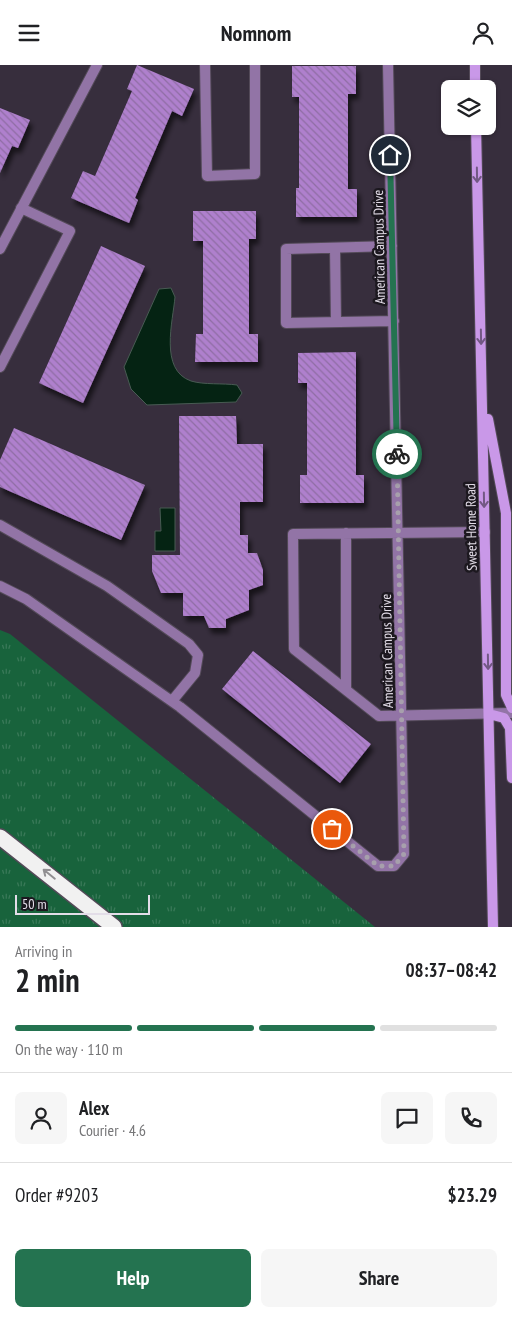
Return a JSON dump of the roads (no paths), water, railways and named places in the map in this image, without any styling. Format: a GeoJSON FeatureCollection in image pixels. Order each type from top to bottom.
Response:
{"type":"FeatureCollection","features":[{"type":"Feature","properties":{"kind":"highway"},"geometry":{"type":"LineString","coordinates":[[0,837],[114,927]]}},
{"type":"Feature","properties":{"kind":"main road"},"geometry":{"type":"LineString","coordinates":[[475,65],[475,80]]}},
{"type":"Feature","properties":{"kind":"main road","name":"Sweet Home Road"},"geometry":{"type":"LineString","coordinates":[[476,135],[493,927]]}},
{"type":"Feature","properties":{"kind":"main road"},"geometry":{"type":"LineString","coordinates":[[482,388],[506,513],[506,695],[512,708]]}},
{"type":"Feature","properties":{"kind":"main road"},"geometry":{"type":"LineString","coordinates":[[489,714],[504,718],[510,728],[512,778]]}},
{"type":"Feature","properties":{"kind":"lane"},"geometry":{"type":"LineString","coordinates":[[0,249],[97,65]]}},
{"type":"Feature","properties":{"kind":"lane"},"geometry":{"type":"LineString","coordinates":[[205,65],[207,176],[255,174],[255,65]]}},
{"type":"Feature","properties":{"kind":"lane","name":"American Campus Drive"},"geometry":{"type":"LineString","coordinates":[[0,586],[26,599],[172,701],[378,866],[394,866],[404,854],[399,533],[388,65]]}},
{"type":"Feature","properties":{"kind":"lane"},"geometry":{"type":"LineString","coordinates":[[0,367],[70,231],[22,208]]}},
{"type":"Feature","properties":{"kind":"lane"},"geometry":{"type":"LineString","coordinates":[[392,246],[286,249],[286,323],[394,321]]}},
{"type":"Feature","properties":{"kind":"lane"},"geometry":{"type":"LineString","coordinates":[[335,247],[336,322]]}},
{"type":"Feature","properties":{"kind":"lane"},"geometry":{"type":"LineString","coordinates":[[0,525],[107,586],[189,644],[198,655],[197,668],[172,701]]}},
{"type":"Feature","properties":{"kind":"lane"},"geometry":{"type":"LineString","coordinates":[[485,532],[293,534],[294,649],[379,716],[512,713]]}},
{"type":"Feature","properties":{"kind":"lane"},"geometry":{"type":"LineString","coordinates":[[346,533],[346,690]]}}]}
